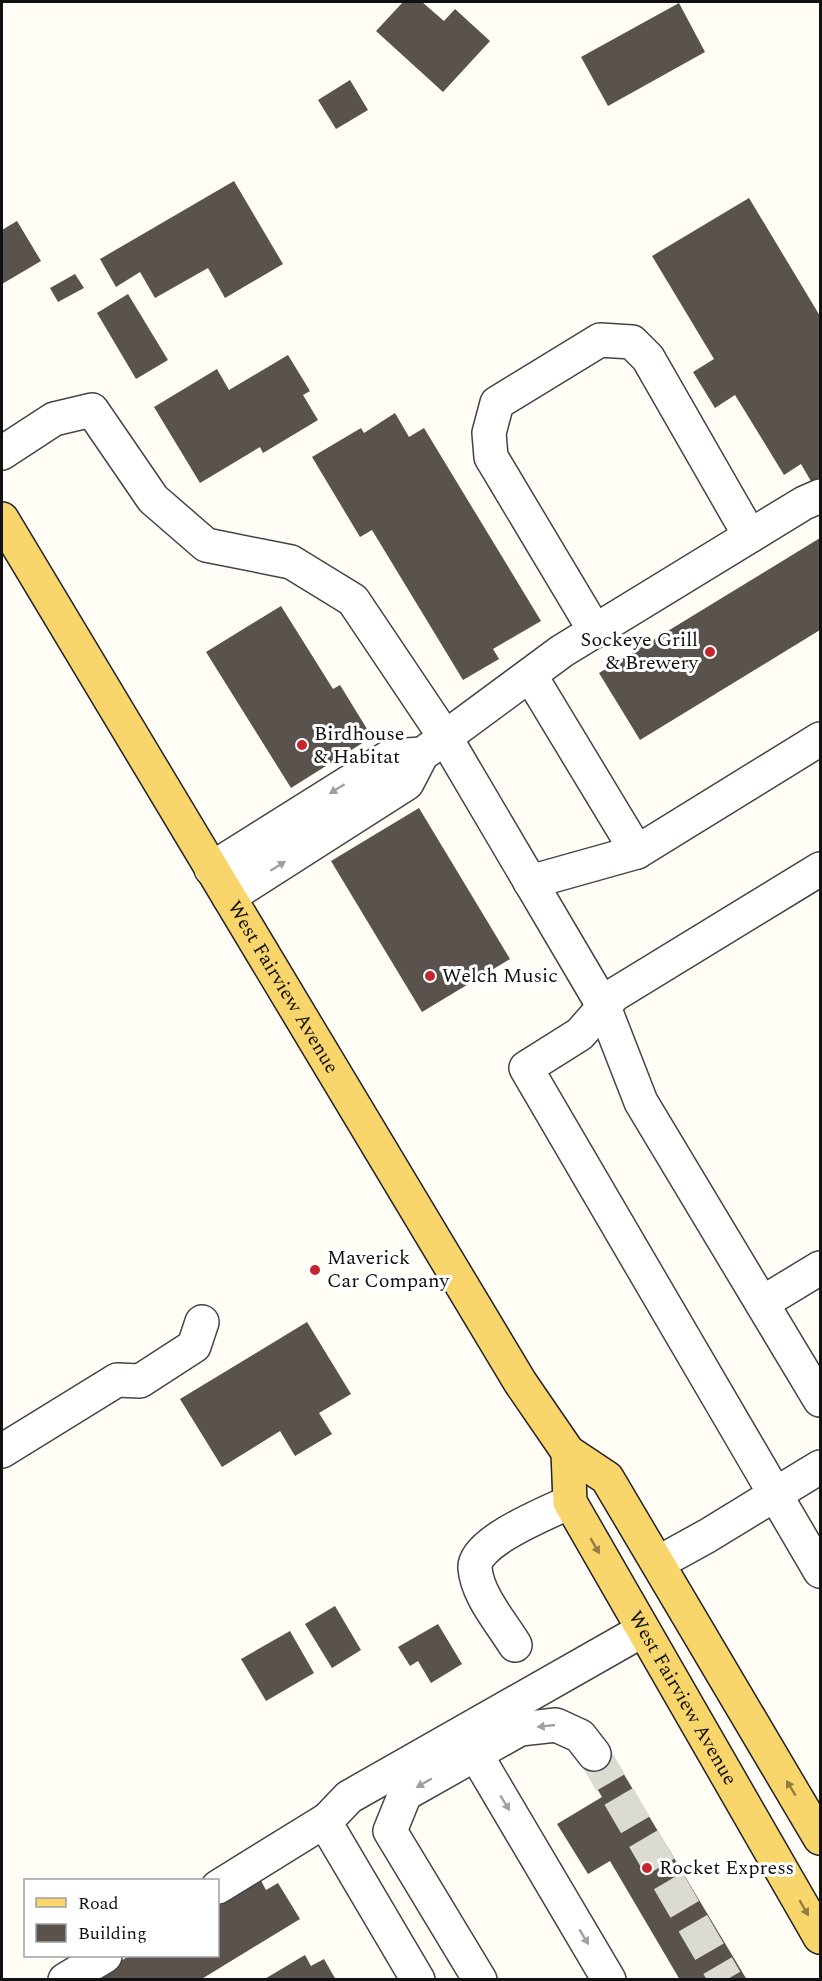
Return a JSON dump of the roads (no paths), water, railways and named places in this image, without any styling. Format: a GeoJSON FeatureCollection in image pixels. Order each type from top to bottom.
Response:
{"type":"FeatureCollection","features":[{"type":"Feature","properties":{"kind":"main road","name":"West Fairview Avenue"},"geometry":{"type":"LineString","coordinates":[[2,519],[520,1382],[568,1452],[607,1479],[820,1838]]}},
{"type":"Feature","properties":{"kind":"main road","name":"West Fairview Avenue"},"geometry":{"type":"LineString","coordinates":[[568,1452],[570,1502],[820,1937]]}},
{"type":"Feature","properties":{"kind":"lane"},"geometry":{"type":"LineString","coordinates":[[595,631],[491,456],[489,433],[497,403],[590,345],[600,340],[632,342],[648,358],[750,536]]}},
{"type":"Feature","properties":{"kind":"lane"},"geometry":{"type":"LineString","coordinates":[[2,453],[54,419],[92,410],[153,499],[206,545],[291,562],[353,600],[433,746],[530,882],[604,1007],[641,1102],[820,1400]]}},
{"type":"Feature","properties":{"kind":"lane"},"geometry":{"type":"LineString","coordinates":[[229,897],[407,783],[433,746],[530,675],[595,631],[804,503],[820,496]]}},
{"type":"Feature","properties":{"kind":"lane"},"geometry":{"type":"LineString","coordinates":[[530,675],[637,852]]}},
{"type":"Feature","properties":{"kind":"lane"},"geometry":{"type":"LineString","coordinates":[[530,882],[637,852],[820,739]]}},
{"type":"Feature","properties":{"kind":"lane"},"geometry":{"type":"LineString","coordinates":[[211,869],[391,756],[433,746]]}},
{"type":"Feature","properties":{"kind":"lane"},"geometry":{"type":"LineString","coordinates":[[820,869],[614,995],[580,1034],[526,1068],[820,1570]]}},
{"type":"Feature","properties":{"kind":"lane"},"geometry":{"type":"LineString","coordinates":[[762,1302],[820,1268]]}},
{"type":"Feature","properties":{"kind":"lane"},"geometry":{"type":"LineString","coordinates":[[2,1451],[117,1380],[140,1381],[194,1346],[202,1322]]}},
{"type":"Feature","properties":{"kind":"lane"},"geometry":{"type":"LineString","coordinates":[[658,1563],[820,1467]]}},
{"type":"Feature","properties":{"kind":"lane"},"geometry":{"type":"LineString","coordinates":[[515,1645],[480,1588],[474,1566],[482,1550],[506,1534],[570,1502]]}},
{"type":"Feature","properties":{"kind":"lane"},"geometry":{"type":"LineString","coordinates":[[219,1886],[328,1819],[349,1797],[643,1630]]}},
{"type":"Feature","properties":{"kind":"lane"},"geometry":{"type":"LineString","coordinates":[[480,1980],[390,1831],[405,1794],[520,1730],[556,1725],[580,1736],[594,1754]]}},
{"type":"Feature","properties":{"kind":"lane"},"geometry":{"type":"LineString","coordinates":[[475,1753],[609,1980]]}},
{"type":"Feature","properties":{"kind":"lane"},"geometry":{"type":"LineString","coordinates":[[328,1819],[329,1829],[410,1967],[448,1926]]}},
{"type":"Feature","properties":{"kind":"lane"},"geometry":{"type":"LineString","coordinates":[[65,1980],[103,1957]]}},
{"type":"Feature","properties":{"kind":"tunnel"},"geometry":{"type":"LineString","coordinates":[[594,1754],[726,1980]]}},
{"type":"Feature","properties":{"kind":"place","name":"Sockeye Grill & Brewery"},"geometry":{"type":"Point","coordinates":[710,652]}},
{"type":"Feature","properties":{"kind":"place","name":"Birdhouse & Habitat"},"geometry":{"type":"Point","coordinates":[302,745]}},
{"type":"Feature","properties":{"kind":"place","name":"Welch Music"},"geometry":{"type":"Point","coordinates":[430,976]}},
{"type":"Feature","properties":{"kind":"place","name":"Maverick Car Company"},"geometry":{"type":"Point","coordinates":[315,1270]}},
{"type":"Feature","properties":{"kind":"place","name":"Rocket Express"},"geometry":{"type":"Point","coordinates":[647,1868]}}]}
